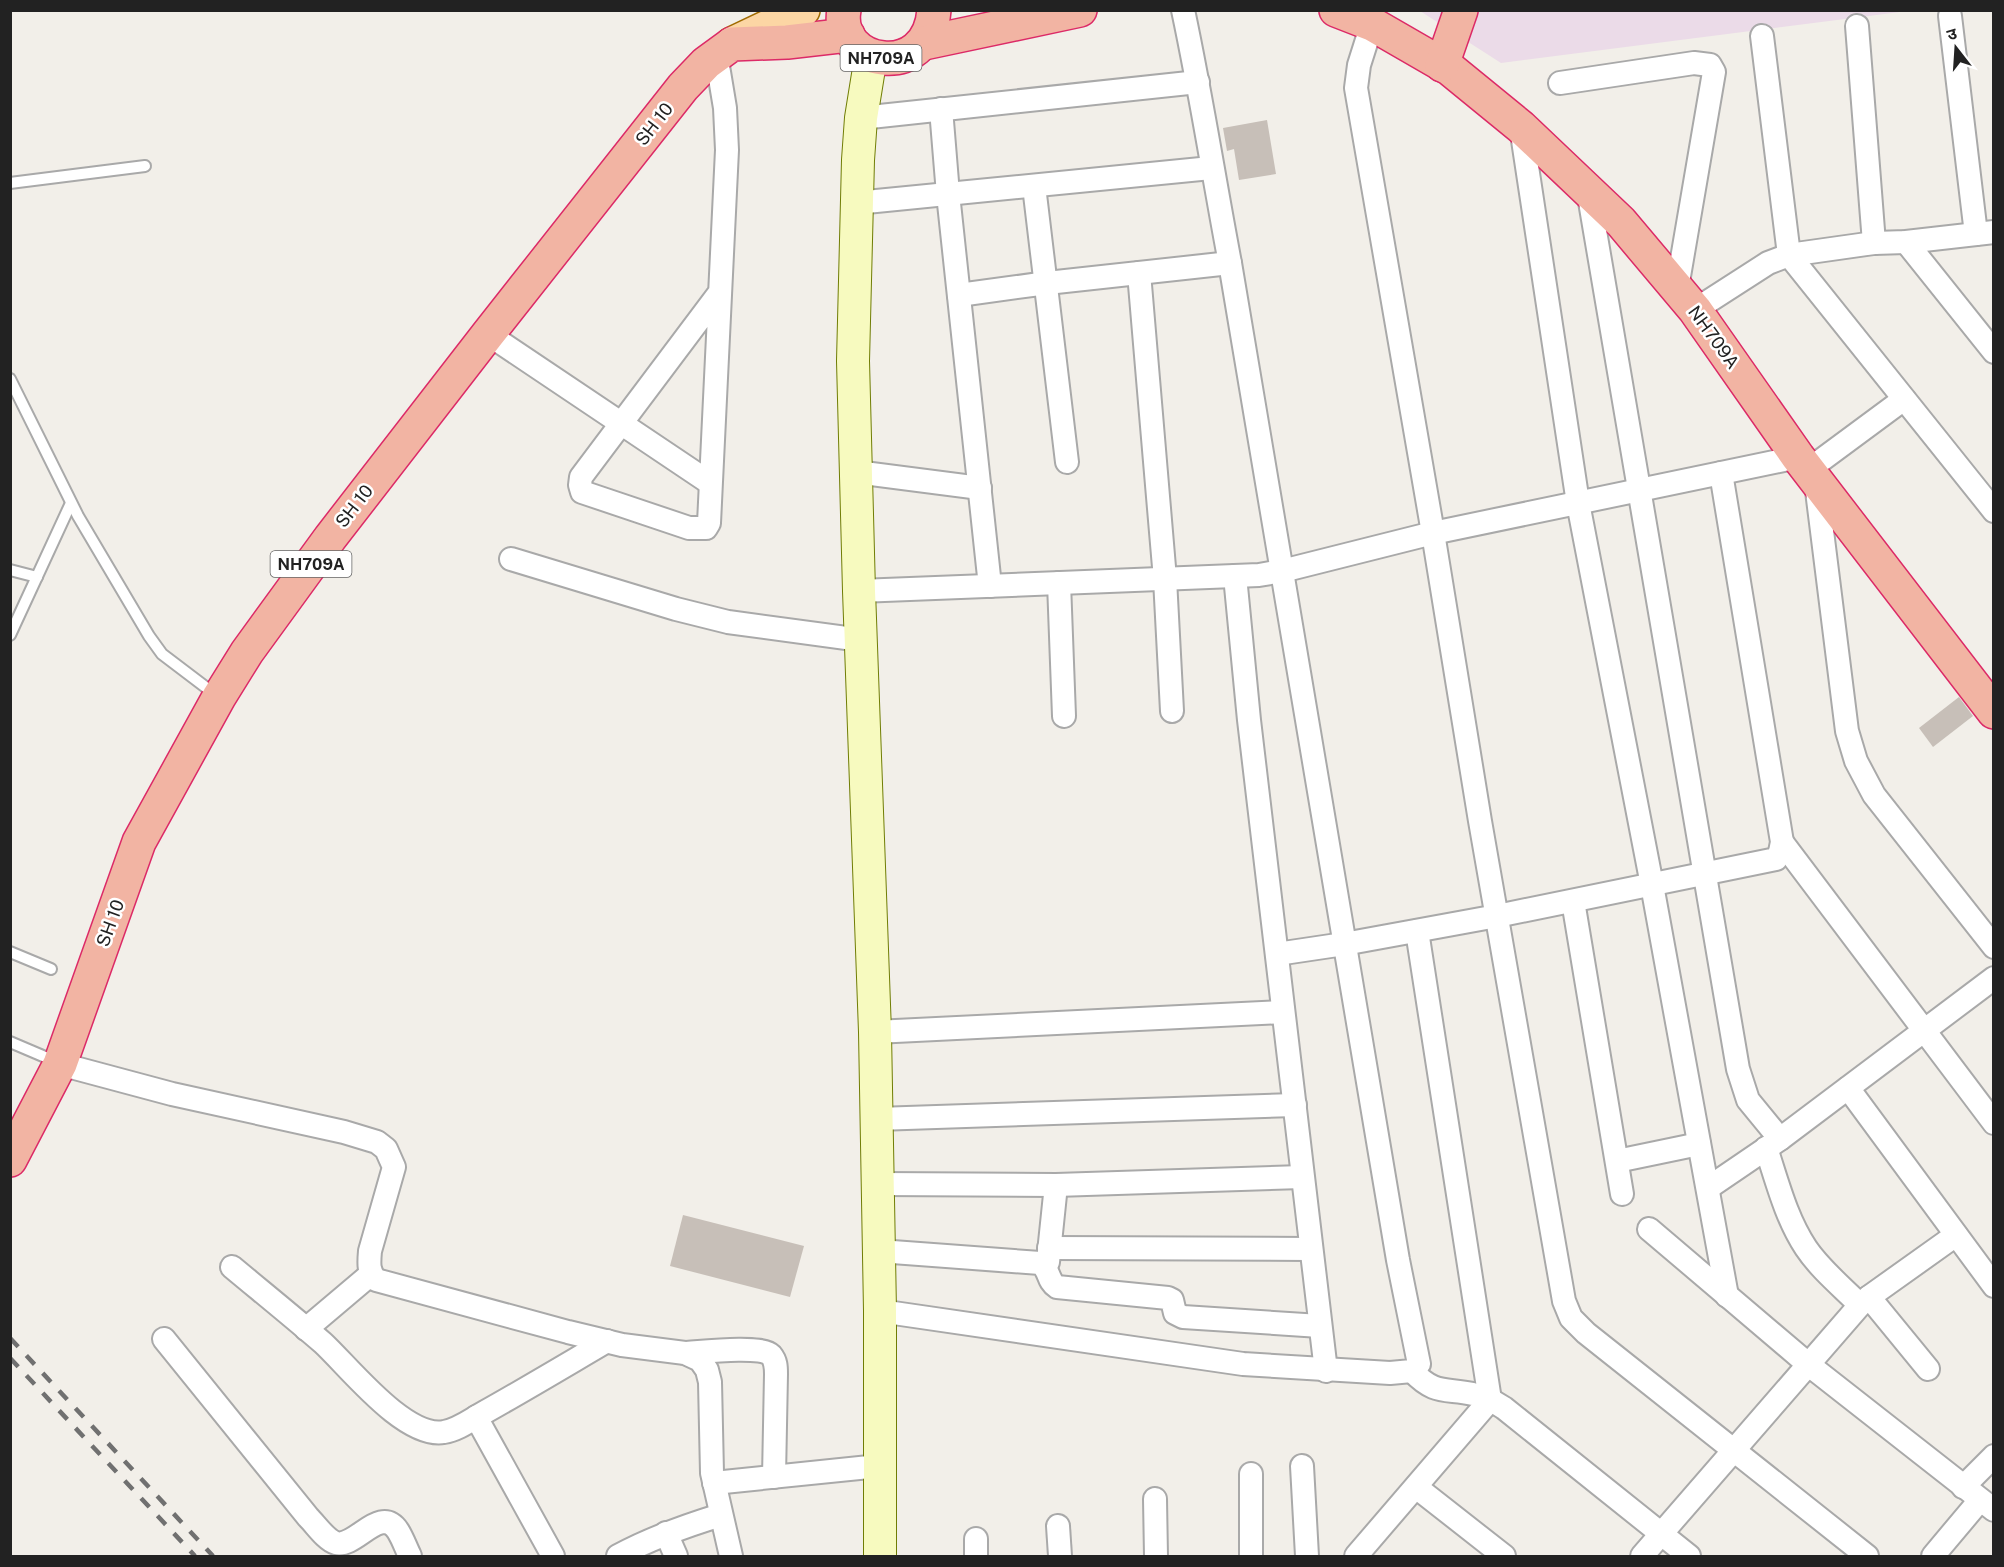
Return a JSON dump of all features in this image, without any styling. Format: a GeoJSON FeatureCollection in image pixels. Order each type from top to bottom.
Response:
{"type":"FeatureCollection","features":[{"type":"Feature","properties":{"kind":"highway","name":"NH709A"},"geometry":{"type":"LineString","coordinates":[[924,44],[933,26],[934,10]]}},
{"type":"Feature","properties":{"kind":"highway","name":"NH709A"},"geometry":{"type":"LineString","coordinates":[[724,49],[854,34],[893,59],[911,54],[924,44],[1080,10]]}},
{"type":"Feature","properties":{"kind":"highway","name":"NH709A"},"geometry":{"type":"LineString","coordinates":[[1336,10],[1365,17],[1442,65],[1521,128],[1621,222],[1686,299],[1807,468],[1994,712]]}},
{"type":"Feature","properties":{"kind":"highway"},"geometry":{"type":"LineString","coordinates":[[1442,65],[1461,10]]}},
{"type":"Feature","properties":{"kind":"highway","name":"SH 10"},"geometry":{"type":"LineString","coordinates":[[10,1160],[60,1064],[139,842],[219,697],[247,652],[330,538],[683,87],[724,49]]}},
{"type":"Feature","properties":{"kind":"main road","name":"SH 10"},"geometry":{"type":"LineString","coordinates":[[724,49],[803,10]]}},
{"type":"Feature","properties":{"kind":"main road","name":"NH709A"},"geometry":{"type":"LineString","coordinates":[[854,34],[861,118],[856,203],[854,361],[859,591],[877,1119],[880,1557]]}},
{"type":"Feature","properties":{"kind":"street"},"geometry":{"type":"LineString","coordinates":[[880,1311],[1243,1364],[1326,1371],[1390,1373],[1412,1371],[1419,1364],[1398,1260],[1230,263],[1183,10]]}},
{"type":"Feature","properties":{"kind":"street"},"geometry":{"type":"LineString","coordinates":[[1686,299],[1789,255],[1874,243],[1906,242],[1985,233],[1950,16]]}},
{"type":"Feature","properties":{"kind":"street"},"geometry":{"type":"LineString","coordinates":[[1365,17],[1356,88],[1564,1301],[1571,1318],[1586,1333],[1867,1557]]}},
{"type":"Feature","properties":{"kind":"street"},"geometry":{"type":"LineString","coordinates":[[1857,26],[1874,243]]}},
{"type":"Feature","properties":{"kind":"street"},"geometry":{"type":"LineString","coordinates":[[1762,36],[1789,255],[1994,511]]}},
{"type":"Feature","properties":{"kind":"street"},"geometry":{"type":"LineString","coordinates":[[720,292],[581,477],[582,492],[689,528],[706,528],[709,523],[727,150],[724,49]]}},
{"type":"Feature","properties":{"kind":"street"},"geometry":{"type":"LineString","coordinates":[[1560,83],[1694,63],[1710,65],[1714,72],[1686,299]]}},
{"type":"Feature","properties":{"kind":"street"},"geometry":{"type":"LineString","coordinates":[[861,118],[1198,82]]}},
{"type":"Feature","properties":{"kind":"street"},"geometry":{"type":"LineString","coordinates":[[941,109],[958,295],[990,586]]}},
{"type":"Feature","properties":{"kind":"street"},"geometry":{"type":"LineString","coordinates":[[1521,128],[1578,503],[1652,885],[1727,1296]]}},
{"type":"Feature","properties":{"kind":"street"},"geometry":{"type":"LineString","coordinates":[[856,203],[1211,168]]}},
{"type":"Feature","properties":{"kind":"street"},"geometry":{"type":"LineString","coordinates":[[1034,186],[1067,462]]}},
{"type":"Feature","properties":{"kind":"street"},"geometry":{"type":"LineString","coordinates":[[1588,190],[1741,1082],[1748,1100],[1773,1143],[1788,1214],[1806,1248],[1864,1301],[1928,1369]]}},
{"type":"Feature","properties":{"kind":"street"},"geometry":{"type":"LineString","coordinates":[[1906,242],[1994,352]]}},
{"type":"Feature","properties":{"kind":"street"},"geometry":{"type":"LineString","coordinates":[[958,295],[1230,263]]}},
{"type":"Feature","properties":{"kind":"street"},"geometry":{"type":"LineString","coordinates":[[1139,273],[1165,579],[1172,711]]}},
{"type":"Feature","properties":{"kind":"street"},"geometry":{"type":"LineString","coordinates":[[488,334],[710,483]]}},
{"type":"Feature","properties":{"kind":"street"},"geometry":{"type":"LineString","coordinates":[[859,591],[1235,576],[1281,572],[1433,533],[1721,473],[1807,468],[1904,399]]}},
{"type":"Feature","properties":{"kind":"street"},"geometry":{"type":"LineString","coordinates":[[1807,468],[1847,731],[1856,761],[1874,795],[1994,947]]}},
{"type":"Feature","properties":{"kind":"street"},"geometry":{"type":"LineString","coordinates":[[856,472],[980,488]]}},
{"type":"Feature","properties":{"kind":"street"},"geometry":{"type":"LineString","coordinates":[[1277,954],[1497,916],[1776,859],[1782,842],[1721,473]]}},
{"type":"Feature","properties":{"kind":"street"},"geometry":{"type":"LineString","coordinates":[[511,559],[676,609],[728,622],[861,640]]}},
{"type":"Feature","properties":{"kind":"street"},"geometry":{"type":"LineString","coordinates":[[1235,576],[1249,720],[1326,1371]]}},
{"type":"Feature","properties":{"kind":"street"},"geometry":{"type":"LineString","coordinates":[[1059,583],[1064,716]]}},
{"type":"Feature","properties":{"kind":"street"},"geometry":{"type":"LineString","coordinates":[[1782,842],[1994,1123]]}},
{"type":"Feature","properties":{"kind":"street"},"geometry":{"type":"LineString","coordinates":[[1573,901],[1622,1194]]}},
{"type":"Feature","properties":{"kind":"street"},"geometry":{"type":"LineString","coordinates":[[1356,1557],[1490,1400],[1417,931]]}},
{"type":"Feature","properties":{"kind":"street"},"geometry":{"type":"LineString","coordinates":[[1708,1188],[1848,1088],[1994,978]]}},
{"type":"Feature","properties":{"kind":"street"},"geometry":{"type":"LineString","coordinates":[[875,1032],[1283,1012]]}},
{"type":"Feature","properties":{"kind":"street"},"geometry":{"type":"LineString","coordinates":[[60,1064],[172,1095],[344,1132],[377,1142],[386,1149],[394,1167],[370,1251],[371,1274],[376,1280],[607,1341],[685,1353],[764,1350],[771,1354],[776,1374],[774,1477]]}},
{"type":"Feature","properties":{"kind":"street"},"geometry":{"type":"LineString","coordinates":[[1848,1088],[1994,1286]]}},
{"type":"Feature","properties":{"kind":"street"},"geometry":{"type":"LineString","coordinates":[[877,1119],[1295,1105]]}},
{"type":"Feature","properties":{"kind":"street"},"geometry":{"type":"LineString","coordinates":[[1617,1161],[1699,1144]]}},
{"type":"Feature","properties":{"kind":"street"},"geometry":{"type":"LineString","coordinates":[[878,1184],[1056,1185],[1302,1177]]}},
{"type":"Feature","properties":{"kind":"street"},"geometry":{"type":"LineString","coordinates":[[1056,1185],[1048,1258],[1050,1280],[1056,1287],[1168,1298],[1172,1300],[1175,1313],[1183,1317],[1320,1326]]}},
{"type":"Feature","properties":{"kind":"street"},"geometry":{"type":"LineString","coordinates":[[1649,1229],[1809,1365],[1979,1499]]}},
{"type":"Feature","properties":{"kind":"street"},"geometry":{"type":"LineString","coordinates":[[1642,1557],[1864,1301],[1956,1235]]}},
{"type":"Feature","properties":{"kind":"street"},"geometry":{"type":"LineString","coordinates":[[879,1251],[1040,1263],[1048,1258],[1310,1249]]}},
{"type":"Feature","properties":{"kind":"street"},"geometry":{"type":"LineString","coordinates":[[232,1267],[306,1329],[401,1418],[423,1430],[435,1433],[446,1432],[476,1417],[607,1341]]}},
{"type":"Feature","properties":{"kind":"street"},"geometry":{"type":"LineString","coordinates":[[306,1329],[371,1274]]}},
{"type":"Feature","properties":{"kind":"street"},"geometry":{"type":"LineString","coordinates":[[164,1339],[309,1517],[333,1542],[342,1544],[370,1527],[382,1522],[390,1523],[397,1529],[410,1557]]}},
{"type":"Feature","properties":{"kind":"street"},"geometry":{"type":"LineString","coordinates":[[685,1353],[700,1360],[707,1370],[710,1382],[711,1466],[731,1557]]}},
{"type":"Feature","properties":{"kind":"street"},"geometry":{"type":"LineString","coordinates":[[1412,1371],[1431,1387],[1476,1394],[1504,1408],[1689,1557]]}},
{"type":"Feature","properties":{"kind":"street"},"geometry":{"type":"LineString","coordinates":[[476,1417],[554,1557]]}},
{"type":"Feature","properties":{"kind":"street"},"geometry":{"type":"LineString","coordinates":[[1933,1557],[1979,1499],[1994,1456]]}},
{"type":"Feature","properties":{"kind":"street"},"geometry":{"type":"LineString","coordinates":[[714,1483],[879,1466]]}},
{"type":"Feature","properties":{"kind":"street"},"geometry":{"type":"LineString","coordinates":[[1302,1466],[1306,1557]]}},
{"type":"Feature","properties":{"kind":"street"},"geometry":{"type":"LineString","coordinates":[[1251,1474],[1251,1557]]}},
{"type":"Feature","properties":{"kind":"street"},"geometry":{"type":"LineString","coordinates":[[1416,1487],[1504,1557]]}},
{"type":"Feature","properties":{"kind":"street"},"geometry":{"type":"LineString","coordinates":[[1155,1500],[1156,1557]]}},
{"type":"Feature","properties":{"kind":"street"},"geometry":{"type":"LineString","coordinates":[[618,1557],[666,1533],[721,1515]]}},
{"type":"Feature","properties":{"kind":"street"},"geometry":{"type":"LineString","coordinates":[[1058,1526],[1059,1557]]}},
{"type":"Feature","properties":{"kind":"street"},"geometry":{"type":"LineString","coordinates":[[666,1533],[675,1557]]}},
{"type":"Feature","properties":{"kind":"lane"},"geometry":{"type":"LineString","coordinates":[[10,183],[144,166]]}},
{"type":"Feature","properties":{"kind":"lane"},"geometry":{"type":"LineString","coordinates":[[10,379],[16,403],[71,503],[149,636],[162,654],[219,697]]}},
{"type":"Feature","properties":{"kind":"lane"},"geometry":{"type":"LineString","coordinates":[[10,635],[71,503]]}},
{"type":"Feature","properties":{"kind":"lane"},"geometry":{"type":"LineString","coordinates":[[10,570],[37,577]]}},
{"type":"Feature","properties":{"kind":"lane"},"geometry":{"type":"LineString","coordinates":[[10,952],[51,969]]}},
{"type":"Feature","properties":{"kind":"lane"},"geometry":{"type":"LineString","coordinates":[[10,1042],[60,1064]]}},
{"type":"Feature","properties":{"kind":"shaded area"},"geometry":{"type":"Polygon","coordinates":[[[1420,11],[1908,11],[1501,63],[1420,11]]]}},
{"type":"Feature","properties":{"kind":"building"},"geometry":{"type":"Polygon","coordinates":[[[1267,120],[1276,174],[1239,180],[1234,149],[1227,151],[1223,128],[1267,120]]]}},
{"type":"Feature","properties":{"kind":"building"},"geometry":{"type":"Polygon","coordinates":[[[1959,697],[1973,716],[1933,747],[1919,728],[1959,697]]]}},
{"type":"Feature","properties":{"kind":"building"},"geometry":{"type":"Polygon","coordinates":[[[683,1215],[804,1246],[790,1297],[670,1266],[683,1215]]]}},
{"type":"Feature","properties":{"kind":"railway"},"geometry":{"type":"LineString","coordinates":[[10,1338],[213,1556]]}},
{"type":"Feature","properties":{"kind":"railway"},"geometry":{"type":"LineString","coordinates":[[10,1358],[195,1556]]}}]}
